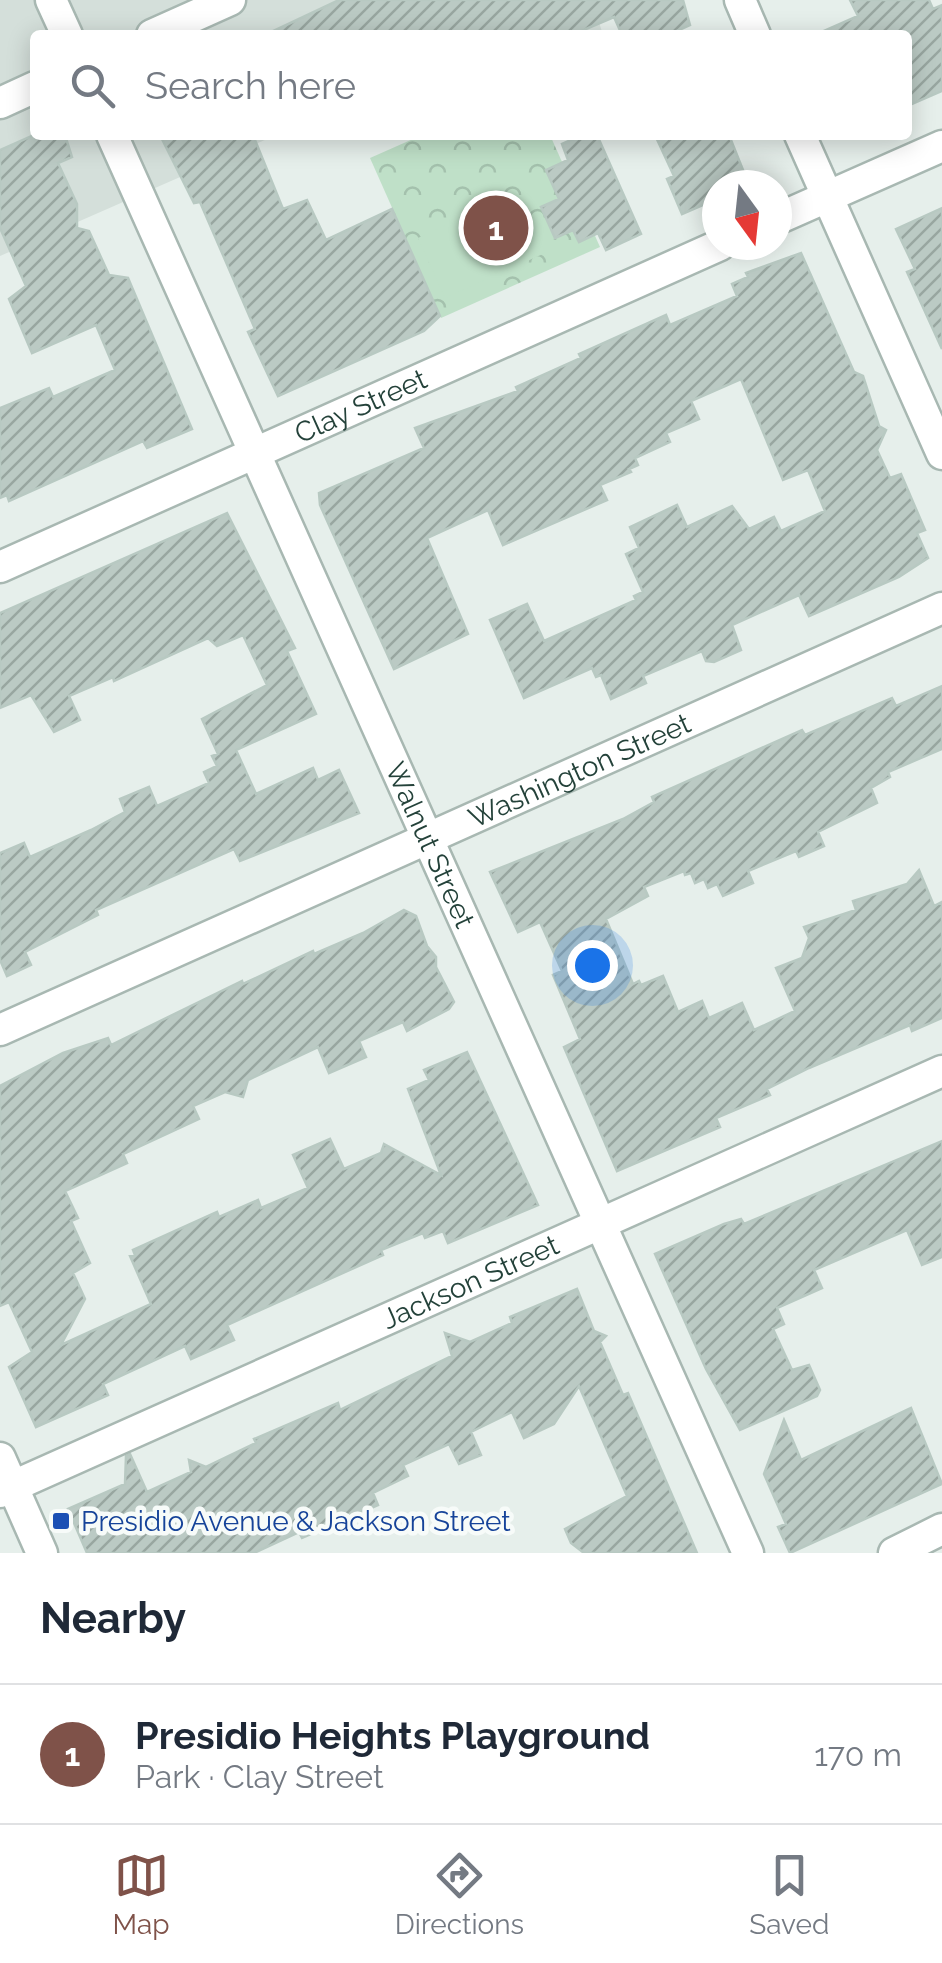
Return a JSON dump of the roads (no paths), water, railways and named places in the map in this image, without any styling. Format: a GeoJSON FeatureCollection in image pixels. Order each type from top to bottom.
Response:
{"type":"FeatureCollection","features":[{"type":"Feature","properties":{"kind":"street"},"geometry":{"type":"LineString","coordinates":[[51,0],[65,30]]}},
{"type":"Feature","properties":{"kind":"street"},"geometry":{"type":"LineString","coordinates":[[163,30],[230,0]]}},
{"type":"Feature","properties":{"kind":"street"},"geometry":{"type":"LineString","coordinates":[[740,0],[753,30]]}},
{"type":"Feature","properties":{"kind":"street"},"geometry":{"type":"LineString","coordinates":[[0,103],[30,89]]}},
{"type":"Feature","properties":{"kind":"street","name":"Walnut Street"},"geometry":{"type":"LineString","coordinates":[[114,140],[748,1553]]}},
{"type":"Feature","properties":{"kind":"street"},"geometry":{"type":"LineString","coordinates":[[802,140],[942,454]]}},
{"type":"Feature","properties":{"kind":"street"},"geometry":{"type":"LineString","coordinates":[[792,213],[942,146]]}},
{"type":"Feature","properties":{"kind":"street","name":"Clay Street"},"geometry":{"type":"LineString","coordinates":[[0,567],[702,253]]}},
{"type":"Feature","properties":{"kind":"street","name":"Washington Street"},"geometry":{"type":"LineString","coordinates":[[0,1030],[942,608]]}},
{"type":"Feature","properties":{"kind":"street","name":"Jackson Street"},"geometry":{"type":"LineString","coordinates":[[6,1489],[942,1071]]}},
{"type":"Feature","properties":{"kind":"street"},"geometry":{"type":"LineString","coordinates":[[0,1458],[6,1489],[42,1553]]}},
{"type":"Feature","properties":{"kind":"street"},"geometry":{"type":"LineString","coordinates":[[894,1553],[942,1529]]}},
{"type":"Feature","properties":{"kind":"place","name":"Presidio Heights Playground"},"geometry":{"type":"Point","coordinates":[496,228]}},
{"type":"Feature","properties":{"kind":"place","name":"Presidio Avenue & Jackson Street"},"geometry":{"type":"Point","coordinates":[61,1521]}}]}
